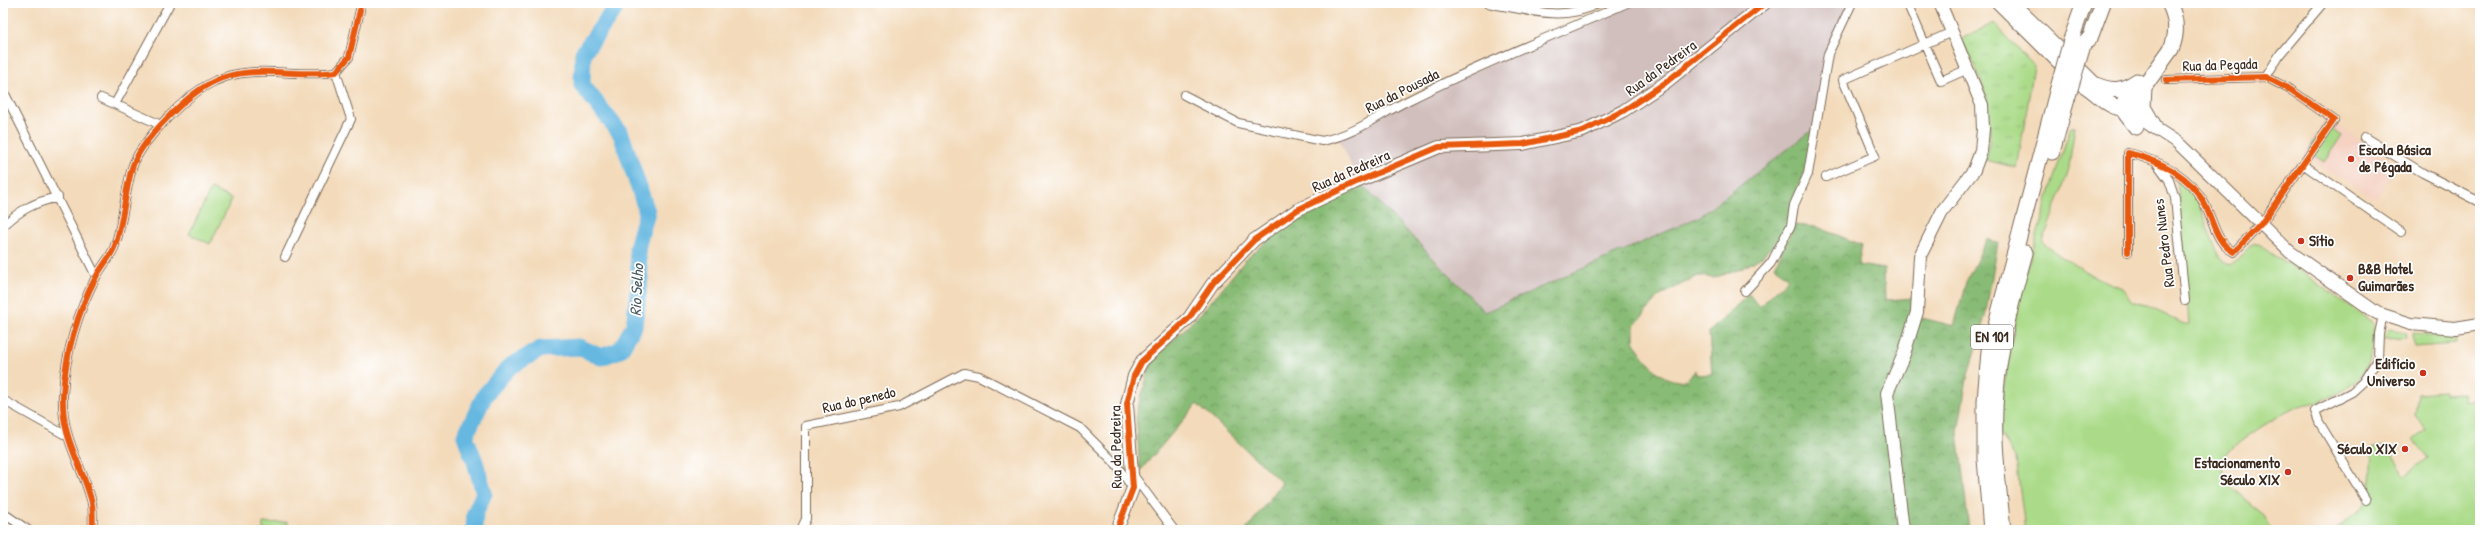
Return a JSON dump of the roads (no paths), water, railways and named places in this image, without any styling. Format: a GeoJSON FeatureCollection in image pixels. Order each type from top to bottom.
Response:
{"type":"FeatureCollection","features":[{"type":"Feature","properties":{"kind":"highway"},"geometry":{"type":"LineString","coordinates":[[2076,3],[2069,29],[2078,41],[2090,38],[2103,3]]}},
{"type":"Feature","properties":{"kind":"highway","name":"EN 101"},"geometry":{"type":"LineString","coordinates":[[1991,530],[1985,459],[1985,401],[1989,351],[2078,41],[2084,3]]}},
{"type":"Feature","properties":{"kind":"highway","name":"EN 101"},"geometry":{"type":"LineString","coordinates":[[2078,41],[2095,3]]}},
{"type":"Feature","properties":{"kind":"highway"},"geometry":{"type":"LineString","coordinates":[[2080,83],[2090,87],[2116,108],[2124,108],[2132,104],[2166,33],[2163,12],[2157,3]]}},
{"type":"Feature","properties":{"kind":"highway"},"geometry":{"type":"LineString","coordinates":[[2096,85],[2111,90],[2118,90],[2141,84],[2171,49],[2175,40],[2176,23],[2169,3]]}},
{"type":"Feature","properties":{"kind":"highway"},"geometry":{"type":"LineString","coordinates":[[2141,84],[2143,107],[2154,126]]}},
{"type":"Feature","properties":{"kind":"highway","name":"EN 101"},"geometry":{"type":"LineString","coordinates":[[2003,530],[1995,438],[2001,351],[2062,95]]}},
{"type":"Feature","properties":{"kind":"highway"},"geometry":{"type":"LineString","coordinates":[[2124,108],[2129,120],[2136,126]]}},
{"type":"Feature","properties":{"kind":"street"},"geometry":{"type":"LineString","coordinates":[[115,104],[170,3]]}},
{"type":"Feature","properties":{"kind":"street"},"geometry":{"type":"LineString","coordinates":[[1487,3],[1551,13],[1574,13],[1598,3]]}},
{"type":"Feature","properties":{"kind":"street","name":"Rua da Pousada"},"geometry":{"type":"LineString","coordinates":[[1184,95],[1238,123],[1322,141],[1334,138],[1372,122],[1408,100],[1628,3]]}},
{"type":"Feature","properties":{"kind":"street","name":"Rua da Pedreira"},"geometry":{"type":"LineString","coordinates":[[1117,530],[1133,488],[1127,404],[1134,376],[1142,361],[1189,318],[1213,282],[1254,240],[1297,210],[1354,183],[1439,147],[1523,144],[1583,131],[1623,111],[1665,83],[1765,3]]}},
{"type":"Feature","properties":{"kind":"street"},"geometry":{"type":"LineString","coordinates":[[1745,291],[1771,263],[1791,225],[1794,205],[1808,174],[1828,54],[1852,3]]}},
{"type":"Feature","properties":{"kind":"street"},"geometry":{"type":"LineString","coordinates":[[1913,3],[1908,5],[1941,81],[1968,69]]}},
{"type":"Feature","properties":{"kind":"street"},"geometry":{"type":"LineString","coordinates":[[1903,530],[1886,393],[1904,354],[1917,312],[1920,256],[1925,243],[1943,210],[1974,170],[1981,151],[1982,105],[1940,3]]}},
{"type":"Feature","properties":{"kind":"street"},"geometry":{"type":"LineString","coordinates":[[1998,3],[2080,83],[2109,109],[2136,126],[2165,141],[2195,162]]}},
{"type":"Feature","properties":{"kind":"street"},"geometry":{"type":"LineString","coordinates":[[2014,3],[2096,85],[2124,108],[2154,126],[2178,143],[2195,162],[2290,252],[2377,313],[2411,324],[2455,328],[2480,324]]}},
{"type":"Feature","properties":{"kind":"street"},"geometry":{"type":"LineString","coordinates":[[2266,77],[2280,54],[2323,3]]}},
{"type":"Feature","properties":{"kind":"street"},"geometry":{"type":"LineString","coordinates":[[93,530],[91,500],[67,436],[63,394],[70,349],[84,302],[96,276],[113,249],[118,236],[133,167],[145,144],[161,124],[183,104],[215,81],[259,72],[320,75],[336,72],[349,57],[360,10]]}},
{"type":"Feature","properties":{"kind":"street"},"geometry":{"type":"LineString","coordinates":[[1826,177],[1875,156],[1843,80],[1952,32]]}},
{"type":"Feature","properties":{"kind":"street"},"geometry":{"type":"LineString","coordinates":[[285,257],[351,119],[336,72]]}},
{"type":"Feature","properties":{"kind":"street","name":"Rua da Pegada"},"geometry":{"type":"LineString","coordinates":[[2166,80],[2266,77],[2291,90],[2334,120],[2304,165]]}},
{"type":"Feature","properties":{"kind":"street"},"geometry":{"type":"LineString","coordinates":[[3,90],[58,197],[96,276]]}},
{"type":"Feature","properties":{"kind":"street"},"geometry":{"type":"LineString","coordinates":[[101,98],[161,124]]}},
{"type":"Feature","properties":{"kind":"street"},"geometry":{"type":"LineString","coordinates":[[2364,137],[2423,172],[2480,202]]}},
{"type":"Feature","properties":{"kind":"street"},"geometry":{"type":"LineString","coordinates":[[2128,252],[2128,153],[2146,157],[2181,176],[2196,189],[2204,202],[2221,242],[2227,249],[2234,252],[2261,224],[2304,165],[2401,232]]}},
{"type":"Feature","properties":{"kind":"street","name":"Rua Pedro Nunes"},"geometry":{"type":"LineString","coordinates":[[2156,163],[2169,180],[2175,198],[2185,301]]}},
{"type":"Feature","properties":{"kind":"street"},"geometry":{"type":"LineString","coordinates":[[3,226],[17,213],[38,201],[58,197]]}},
{"type":"Feature","properties":{"kind":"street"},"geometry":{"type":"LineString","coordinates":[[2366,500],[2319,422],[2315,411],[2352,392],[2363,382],[2378,358],[2379,334],[2383,315]]}},
{"type":"Feature","properties":{"kind":"street","name":"Rua do penedo"},"geometry":{"type":"LineString","coordinates":[[801,530],[806,519],[806,426],[899,407],[964,373],[979,376],[1080,428],[1114,462],[1133,488]]}},
{"type":"Feature","properties":{"kind":"street"},"geometry":{"type":"LineString","coordinates":[[3,400],[67,436]]}},
{"type":"Feature","properties":{"kind":"street"},"geometry":{"type":"LineString","coordinates":[[1133,475],[1174,530]]}},
{"type":"Feature","properties":{"kind":"street"},"geometry":{"type":"LineString","coordinates":[[3,513],[28,530]]}},
{"type":"Feature","properties":{"kind":"waterway","name":"Rio Selho"},"geometry":{"type":"LineString","coordinates":[[474,530],[475,513],[484,493],[475,462],[465,436],[485,395],[509,367],[541,349],[579,347],[601,357],[620,350],[634,326],[640,278],[637,248],[647,212],[621,134],[582,85],[583,53],[614,10],[616,3]]}},
{"type":"Feature","properties":{"kind":"place","name":"Escola Básica de Pégada"},"geometry":{"type":"Point","coordinates":[2351,159]}},
{"type":"Feature","properties":{"kind":"place","name":"Sítio"},"geometry":{"type":"Point","coordinates":[2301,241]}},
{"type":"Feature","properties":{"kind":"place","name":"B&B Hotel Guimarães"},"geometry":{"type":"Point","coordinates":[2350,278]}},
{"type":"Feature","properties":{"kind":"place","name":"Edifício Universo"},"geometry":{"type":"Point","coordinates":[2423,373]}},
{"type":"Feature","properties":{"kind":"place","name":"Século XIX"},"geometry":{"type":"Point","coordinates":[2405,449]}},
{"type":"Feature","properties":{"kind":"place","name":"Estacionamento Século XIX"},"geometry":{"type":"Point","coordinates":[2288,472]}}]}
